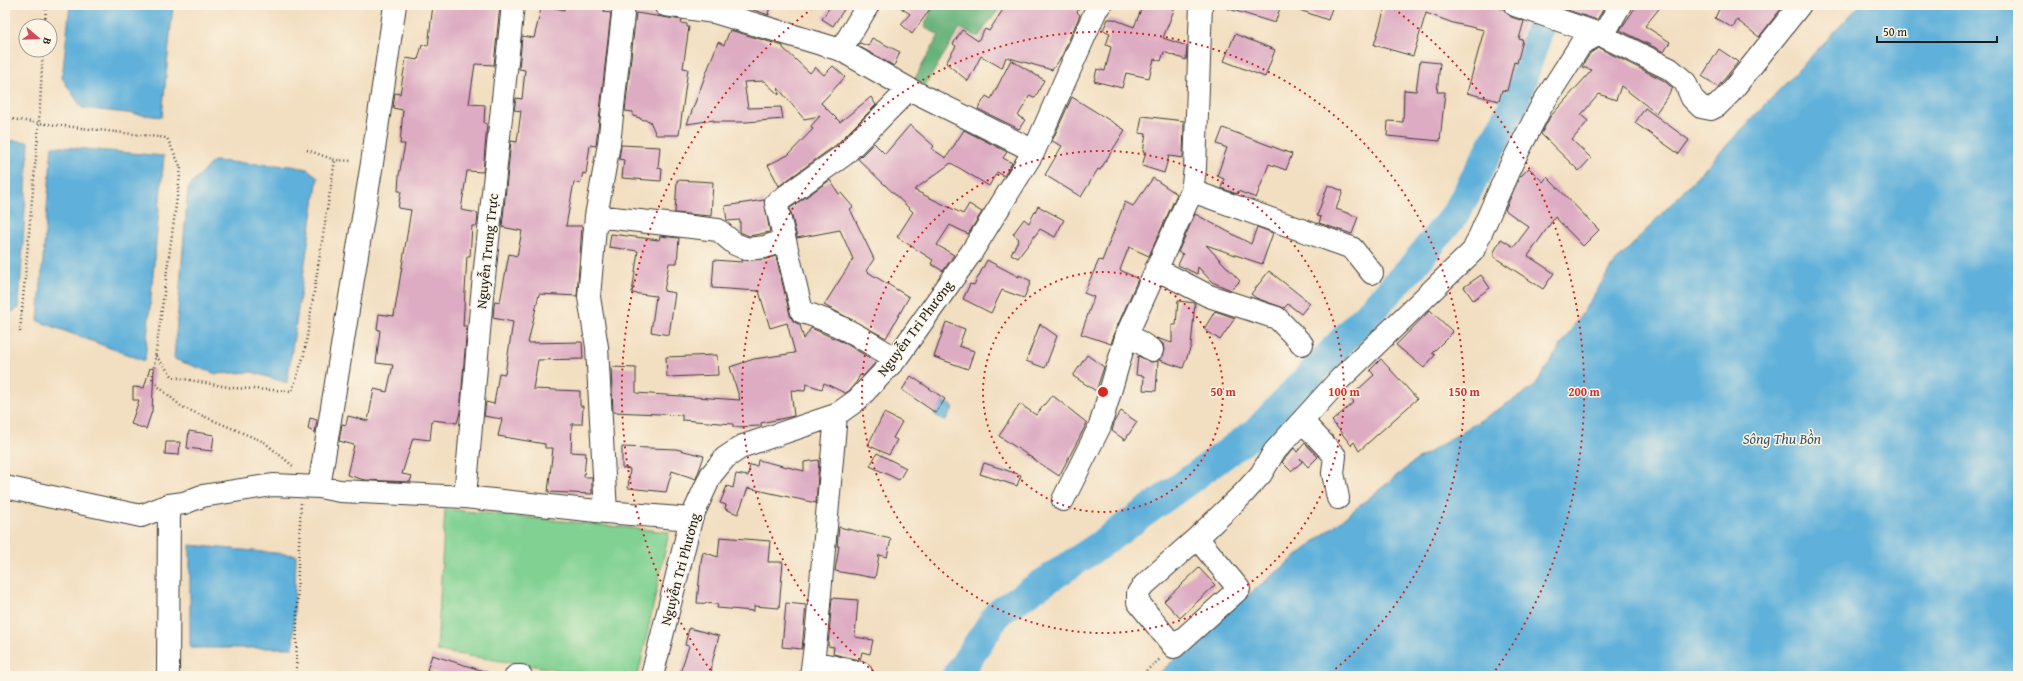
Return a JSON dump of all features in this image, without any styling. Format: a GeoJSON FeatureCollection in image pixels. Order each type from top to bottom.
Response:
{"type":"FeatureCollection","features":[{"type":"Feature","properties":{"kind":"street"},"geometry":{"type":"LineString","coordinates":[[310,487],[372,163],[395,5]]}},
{"type":"Feature","properties":{"kind":"street","name":"Nguyễn Trung Trực"},"geometry":{"type":"LineString","coordinates":[[465,497],[482,296],[513,5]]}},
{"type":"Feature","properties":{"kind":"street"},"geometry":{"type":"LineString","coordinates":[[606,512],[597,347],[589,297],[596,216],[609,144],[624,5]]}},
{"type":"Feature","properties":{"kind":"street"},"geometry":{"type":"LineString","coordinates":[[665,5],[714,12],[841,50],[909,88],[1034,151]]}},
{"type":"Feature","properties":{"kind":"street"},"geometry":{"type":"LineString","coordinates":[[841,50],[868,5]]}},
{"type":"Feature","properties":{"kind":"street","name":"Nguyễn Tri Phương"},"geometry":{"type":"LineString","coordinates":[[652,676],[691,519],[711,475],[725,458],[743,446],[836,415],[857,400],[896,359],[971,253],[1034,151],[1096,10],[1100,5]]}},
{"type":"Feature","properties":{"kind":"street"},"geometry":{"type":"LineString","coordinates":[[1063,500],[1100,426],[1127,334],[1192,191],[1195,168],[1201,5]]}},
{"type":"Feature","properties":{"kind":"street"},"geometry":{"type":"LineString","coordinates":[[1197,538],[1239,589],[1174,647],[1138,602],[1138,593],[1144,584],[1197,538],[1261,474],[1274,452],[1340,379],[1473,251],[1510,167],[1542,105],[1581,44],[1606,30],[1620,5]]}},
{"type":"Feature","properties":{"kind":"street"},"geometry":{"type":"LineString","coordinates":[[1521,7],[1599,34],[1670,69],[1685,82],[1692,98],[1701,107],[1711,109],[1717,106],[1730,92],[1800,5]]}},
{"type":"Feature","properties":{"kind":"street"},"geometry":{"type":"LineString","coordinates":[[896,359],[858,335],[825,318],[802,312],[776,204],[844,154],[909,88]]}},
{"type":"Feature","properties":{"kind":"street"},"geometry":{"type":"LineString","coordinates":[[1192,191],[1352,248],[1372,273]]}},
{"type":"Feature","properties":{"kind":"street"},"geometry":{"type":"LineString","coordinates":[[596,216],[718,230],[735,244],[747,249],[765,247],[784,240]]}},
{"type":"Feature","properties":{"kind":"street"},"geometry":{"type":"LineString","coordinates":[[1156,269],[1209,296],[1276,318],[1302,344]]}},
{"type":"Feature","properties":{"kind":"street"},"geometry":{"type":"LineString","coordinates":[[1127,334],[1152,350]]}},
{"type":"Feature","properties":{"kind":"street"},"geometry":{"type":"LineString","coordinates":[[836,415],[812,669],[861,673]]}},
{"type":"Feature","properties":{"kind":"street"},"geometry":{"type":"LineString","coordinates":[[1302,421],[1335,456],[1333,473],[1338,498]]}},
{"type":"Feature","properties":{"kind":"street"},"geometry":{"type":"LineString","coordinates":[[5,487],[141,516],[169,505],[184,503],[202,496],[273,485],[310,487],[340,491],[465,497],[606,512],[691,519]]}},
{"type":"Feature","properties":{"kind":"street"},"geometry":{"type":"LineString","coordinates":[[168,676],[169,505]]}},
{"type":"Feature","properties":{"kind":"street"},"geometry":{"type":"LineString","coordinates":[[516,676],[521,676]]}},
{"type":"Feature","properties":{"kind":"path"},"geometry":{"type":"LineString","coordinates":[[45,18],[46,5]]}},
{"type":"Feature","properties":{"kind":"path"},"geometry":{"type":"LineString","coordinates":[[20,332],[39,122],[43,58]]}},
{"type":"Feature","properties":{"kind":"path"},"geometry":{"type":"LineString","coordinates":[[5,118],[167,138],[181,168],[152,381],[182,407],[264,442],[294,467]]}},
{"type":"Feature","properties":{"kind":"path"},"geometry":{"type":"LineString","coordinates":[[307,150],[335,160],[372,163]]}},
{"type":"Feature","properties":{"kind":"path"},"geometry":{"type":"LineString","coordinates":[[155,355],[173,378],[233,388],[292,391],[304,355],[335,160]]}},
{"type":"Feature","properties":{"kind":"path"},"geometry":{"type":"LineString","coordinates":[[296,676],[298,564],[310,487]]}},
{"type":"Feature","properties":{"kind":"path"},"geometry":{"type":"LineString","coordinates":[[1140,676],[1174,647]]}},
{"type":"Feature","properties":{"kind":"green space"},"geometry":{"type":"Polygon","coordinates":[[[933,5],[1002,5],[978,37],[960,28],[923,89],[909,89],[939,35],[924,27],[933,5]]]}},
{"type":"Feature","properties":{"kind":"green space"},"geometry":{"type":"Polygon","coordinates":[[[445,509],[669,532],[638,676],[599,676],[437,651],[445,509]]]}},
{"type":"Feature","properties":{"kind":"water"},"geometry":{"type":"Polygon","coordinates":[[[70,5],[173,5],[162,117],[82,108],[62,78],[70,5]]]}},
{"type":"Feature","properties":{"kind":"water","name":"Sông Thu Bồn"},"geometry":{"type":"Polygon","coordinates":[[[1860,5],[2018,5],[2018,676],[1156,676],[1237,604],[1415,461],[1534,387],[1614,264],[1860,5]]]}},
{"type":"Feature","properties":{"kind":"water"},"geometry":{"type":"Polygon","coordinates":[[[5,140],[29,142],[19,308],[8,314],[5,313],[5,140]]]}},
{"type":"Feature","properties":{"kind":"water"},"geometry":{"type":"Polygon","coordinates":[[[52,146],[164,156],[145,361],[38,321],[52,146]]]}},
{"type":"Feature","properties":{"kind":"water"},"geometry":{"type":"Polygon","coordinates":[[[213,161],[291,166],[307,169],[318,177],[287,383],[252,372],[216,374],[174,359],[188,188],[213,161]]]}},
{"type":"Feature","properties":{"kind":"water"},"geometry":{"type":"Polygon","coordinates":[[[944,401],[954,407],[945,421],[934,414],[944,401]]]}},
{"type":"Feature","properties":{"kind":"water"},"geometry":{"type":"Polygon","coordinates":[[[190,545],[296,555],[293,648],[190,648],[190,545]]]}},
{"type":"Feature","properties":{"kind":"building"},"geometry":{"type":"Polygon","coordinates":[[[433,5],[500,5],[494,65],[475,64],[469,104],[485,105],[484,123],[487,124],[483,172],[467,171],[461,210],[478,213],[477,226],[472,226],[470,256],[467,256],[463,326],[467,326],[460,412],[457,423],[432,420],[430,440],[413,438],[402,474],[412,476],[410,482],[365,480],[347,475],[354,445],[339,441],[342,424],[346,425],[348,416],[368,421],[374,389],[387,392],[393,365],[376,363],[380,330],[377,329],[379,314],[394,316],[411,210],[398,208],[401,191],[398,191],[399,175],[405,144],[400,144],[403,110],[393,108],[395,93],[400,94],[406,58],[418,60],[422,45],[428,46],[433,5]]]}},
{"type":"Feature","properties":{"kind":"building"},"geometry":{"type":"Polygon","coordinates":[[[542,5],[564,10],[565,5],[597,5],[605,6],[604,12],[611,13],[596,146],[590,145],[586,174],[583,173],[580,184],[574,182],[566,226],[582,226],[577,296],[539,294],[528,343],[582,342],[583,359],[538,360],[533,389],[580,391],[580,406],[583,406],[582,424],[572,424],[571,452],[586,453],[584,477],[592,477],[592,494],[548,492],[553,448],[545,448],[545,444],[498,436],[502,419],[484,416],[486,402],[494,404],[499,373],[505,374],[513,322],[493,318],[494,306],[495,301],[500,302],[509,254],[517,256],[522,231],[502,227],[511,141],[517,142],[521,111],[514,110],[516,98],[522,99],[525,70],[519,69],[522,36],[534,38],[542,5]]]}},
{"type":"Feature","properties":{"kind":"building"},"geometry":{"type":"Polygon","coordinates":[[[738,5],[771,5],[768,13],[769,15],[738,5]]]}},
{"type":"Feature","properties":{"kind":"building"},"geometry":{"type":"Polygon","coordinates":[[[831,5],[847,5],[833,26],[822,19],[831,5]]]}},
{"type":"Feature","properties":{"kind":"building"},"geometry":{"type":"Polygon","coordinates":[[[897,5],[933,5],[912,34],[901,24],[910,14],[897,5]]]}},
{"type":"Feature","properties":{"kind":"building"},"geometry":{"type":"Polygon","coordinates":[[[1006,5],[1081,5],[1077,12],[1080,15],[1061,58],[1052,70],[1006,57],[1002,68],[981,56],[968,81],[946,63],[956,46],[953,44],[962,30],[978,41],[985,29],[989,31],[1006,5]]]}},
{"type":"Feature","properties":{"kind":"building"},"geometry":{"type":"Polygon","coordinates":[[[1143,5],[1176,5],[1163,38],[1187,46],[1186,60],[1164,52],[1161,61],[1154,59],[1149,78],[1126,73],[1122,88],[1094,81],[1097,69],[1105,71],[1111,47],[1106,45],[1110,33],[1103,30],[1108,19],[1113,19],[1134,27],[1143,5]]]}},
{"type":"Feature","properties":{"kind":"building"},"geometry":{"type":"Polygon","coordinates":[[[1226,5],[1281,5],[1275,23],[1226,8],[1226,5]]]}},
{"type":"Feature","properties":{"kind":"building"},"geometry":{"type":"Polygon","coordinates":[[[1291,5],[1333,5],[1328,20],[1291,7],[1291,5]]]}},
{"type":"Feature","properties":{"kind":"building"},"geometry":{"type":"Polygon","coordinates":[[[1386,5],[1491,5],[1504,9],[1511,17],[1524,21],[1519,39],[1523,40],[1517,63],[1514,62],[1507,91],[1502,90],[1499,101],[1467,93],[1484,30],[1453,23],[1426,13],[1413,56],[1374,45],[1386,5]]]}},
{"type":"Feature","properties":{"kind":"building"},"geometry":{"type":"Polygon","coordinates":[[[1553,5],[1606,5],[1597,20],[1553,5]]]}},
{"type":"Feature","properties":{"kind":"building"},"geometry":{"type":"Polygon","coordinates":[[[1637,5],[1662,5],[1645,26],[1670,42],[1664,52],[1620,30],[1637,5]]]}},
{"type":"Feature","properties":{"kind":"building"},"geometry":{"type":"Polygon","coordinates":[[[1718,5],[1784,5],[1759,37],[1737,20],[1733,28],[1715,18],[1720,7],[1718,5]]]}},
{"type":"Feature","properties":{"kind":"building"},"geometry":{"type":"Polygon","coordinates":[[[636,13],[682,20],[681,23],[687,24],[687,27],[689,27],[683,68],[688,69],[679,135],[656,135],[650,121],[633,116],[633,112],[625,111],[636,13]]]}},
{"type":"Feature","properties":{"kind":"building"},"geometry":{"type":"Polygon","coordinates":[[[730,30],[783,46],[783,48],[810,73],[815,67],[824,75],[833,66],[845,77],[821,103],[840,122],[871,97],[876,105],[836,145],[779,186],[768,165],[788,155],[813,129],[811,126],[820,116],[804,119],[778,88],[779,95],[764,81],[744,82],[748,108],[781,107],[783,119],[747,122],[714,122],[714,120],[687,124],[718,42],[724,45],[730,30]]]}},
{"type":"Feature","properties":{"kind":"building"},"geometry":{"type":"Polygon","coordinates":[[[1235,34],[1275,50],[1265,77],[1224,61],[1235,34]]]}},
{"type":"Feature","properties":{"kind":"building"},"geometry":{"type":"Polygon","coordinates":[[[872,38],[900,52],[894,66],[858,46],[860,43],[868,46],[872,38]]]}},
{"type":"Feature","properties":{"kind":"building"},"geometry":{"type":"Polygon","coordinates":[[[1599,48],[1663,80],[1673,88],[1656,113],[1621,86],[1616,100],[1599,94],[1581,115],[1588,121],[1572,140],[1591,158],[1579,171],[1541,134],[1550,117],[1592,70],[1582,67],[1590,53],[1599,48]]]}},
{"type":"Feature","properties":{"kind":"building"},"geometry":{"type":"Polygon","coordinates":[[[1719,49],[1738,62],[1718,87],[1702,76],[1719,49]]]}},
{"type":"Feature","properties":{"kind":"building"},"geometry":{"type":"Polygon","coordinates":[[[1011,60],[1044,80],[1035,98],[1030,95],[1018,116],[1025,120],[1019,129],[978,109],[986,96],[991,99],[1011,60]]]}},
{"type":"Feature","properties":{"kind":"building"},"geometry":{"type":"Polygon","coordinates":[[[1420,61],[1440,63],[1437,92],[1445,92],[1440,141],[1387,136],[1388,121],[1403,122],[1404,90],[1416,91],[1420,61]]]}},
{"type":"Feature","properties":{"kind":"building"},"geometry":{"type":"Polygon","coordinates":[[[1072,97],[1125,130],[1081,197],[1045,175],[1062,146],[1052,141],[1072,97]]]}},
{"type":"Feature","properties":{"kind":"building"},"geometry":{"type":"Polygon","coordinates":[[[1645,108],[1689,140],[1679,154],[1635,123],[1645,108]]]}},
{"type":"Feature","properties":{"kind":"building"},"geometry":{"type":"Polygon","coordinates":[[[1142,116],[1184,121],[1183,158],[1169,156],[1164,173],[1142,166],[1146,152],[1143,152],[1146,134],[1139,133],[1142,116]]]}},
{"type":"Feature","properties":{"kind":"building"},"geometry":{"type":"Polygon","coordinates":[[[910,125],[934,146],[932,149],[946,158],[964,130],[1007,152],[1003,158],[1012,163],[1004,176],[997,172],[989,186],[951,163],[914,190],[963,214],[969,204],[982,212],[968,234],[950,225],[937,245],[954,255],[943,271],[931,264],[933,260],[897,237],[913,212],[858,159],[874,143],[885,154],[910,125]]]}},
{"type":"Feature","properties":{"kind":"building"},"geometry":{"type":"Polygon","coordinates":[[[1223,128],[1292,154],[1286,170],[1269,164],[1256,198],[1238,191],[1237,194],[1221,188],[1224,179],[1217,176],[1227,148],[1217,144],[1223,128]]]}},
{"type":"Feature","properties":{"kind":"building"},"geometry":{"type":"Polygon","coordinates":[[[621,145],[660,147],[658,168],[662,169],[661,181],[622,178],[624,160],[619,159],[621,145]]]}},
{"type":"Feature","properties":{"kind":"building"},"geometry":{"type":"Polygon","coordinates":[[[1529,168],[1543,182],[1547,177],[1599,230],[1583,246],[1555,217],[1528,256],[1554,273],[1543,289],[1494,257],[1494,252],[1501,239],[1514,247],[1529,227],[1505,210],[1519,178],[1529,168]]]}},
{"type":"Feature","properties":{"kind":"building"},"geometry":{"type":"Polygon","coordinates":[[[1153,178],[1177,194],[1149,256],[1129,247],[1120,270],[1138,279],[1111,344],[1081,334],[1094,297],[1084,293],[1099,260],[1102,261],[1125,202],[1133,206],[1153,178]]]}},
{"type":"Feature","properties":{"kind":"building"},"geometry":{"type":"Polygon","coordinates":[[[677,180],[713,182],[711,216],[675,213],[677,180]]]}},
{"type":"Feature","properties":{"kind":"building"},"geometry":{"type":"Polygon","coordinates":[[[830,180],[839,194],[841,193],[853,207],[850,209],[874,259],[866,271],[909,297],[886,338],[824,305],[853,259],[840,230],[797,238],[790,208],[830,180]]]}},
{"type":"Feature","properties":{"kind":"building"},"geometry":{"type":"Polygon","coordinates":[[[1328,185],[1343,191],[1336,209],[1358,217],[1352,234],[1319,223],[1321,217],[1317,216],[1328,185]]]}},
{"type":"Feature","properties":{"kind":"building"},"geometry":{"type":"Polygon","coordinates":[[[764,200],[770,232],[749,236],[740,232],[740,220],[727,221],[725,206],[764,200]]]}},
{"type":"Feature","properties":{"kind":"building"},"geometry":{"type":"Polygon","coordinates":[[[1038,206],[1064,220],[1055,237],[1040,229],[1018,258],[1011,254],[1019,239],[1013,234],[1024,219],[1029,223],[1038,206]]]}},
{"type":"Feature","properties":{"kind":"building"},"geometry":{"type":"Polygon","coordinates":[[[1195,214],[1251,244],[1257,227],[1273,233],[1262,264],[1206,245],[1240,281],[1231,290],[1212,282],[1198,267],[1197,274],[1178,265],[1183,254],[1178,252],[1195,214]]]}},
{"type":"Feature","properties":{"kind":"building"},"geometry":{"type":"Polygon","coordinates":[[[611,234],[659,240],[660,236],[679,238],[677,263],[669,263],[664,291],[675,293],[669,335],[651,332],[656,296],[632,293],[638,251],[609,247],[611,234]]]}},
{"type":"Feature","properties":{"kind":"building"},"geometry":{"type":"Polygon","coordinates":[[[776,256],[790,315],[793,321],[800,325],[804,339],[811,328],[845,343],[876,362],[863,376],[860,375],[849,391],[845,393],[824,383],[822,389],[806,384],[805,391],[791,390],[794,416],[761,423],[761,426],[733,427],[733,424],[682,420],[682,415],[613,412],[611,367],[636,368],[636,393],[740,400],[730,367],[754,359],[795,353],[787,323],[770,328],[759,291],[712,288],[714,260],[742,262],[742,260],[766,259],[776,256]]]}},
{"type":"Feature","properties":{"kind":"building"},"geometry":{"type":"Polygon","coordinates":[[[987,260],[1019,277],[1019,275],[1031,281],[1024,298],[1002,290],[991,313],[963,299],[970,284],[974,285],[987,260]]]}},
{"type":"Feature","properties":{"kind":"building"},"geometry":{"type":"Polygon","coordinates":[[[1269,271],[1310,303],[1301,314],[1288,304],[1284,308],[1256,298],[1251,294],[1269,271]]]}},
{"type":"Feature","properties":{"kind":"building"},"geometry":{"type":"Polygon","coordinates":[[[1481,275],[1490,288],[1473,300],[1464,287],[1481,275]]]}},
{"type":"Feature","properties":{"kind":"building"},"geometry":{"type":"Polygon","coordinates":[[[1178,301],[1195,303],[1191,346],[1183,368],[1159,360],[1164,350],[1163,344],[1156,338],[1172,343],[1172,325],[1176,325],[1178,301]]]}},
{"type":"Feature","properties":{"kind":"building"},"geometry":{"type":"Polygon","coordinates":[[[1430,310],[1453,332],[1432,353],[1435,355],[1424,368],[1396,345],[1430,310]]]}},
{"type":"Feature","properties":{"kind":"building"},"geometry":{"type":"Polygon","coordinates":[[[1215,311],[1235,318],[1220,340],[1204,329],[1215,311]]]}},
{"type":"Feature","properties":{"kind":"building"},"geometry":{"type":"Polygon","coordinates":[[[946,322],[965,329],[959,346],[974,351],[968,369],[934,357],[946,322]]]}},
{"type":"Feature","properties":{"kind":"building"},"geometry":{"type":"Polygon","coordinates":[[[1040,324],[1057,336],[1045,368],[1026,361],[1040,324]]]}},
{"type":"Feature","properties":{"kind":"building"},"geometry":{"type":"Polygon","coordinates":[[[717,355],[718,375],[667,377],[666,357],[717,355]]]}},
{"type":"Feature","properties":{"kind":"building"},"geometry":{"type":"Polygon","coordinates":[[[1087,355],[1104,367],[1096,391],[1073,376],[1087,355]]]}},
{"type":"Feature","properties":{"kind":"building"},"geometry":{"type":"Polygon","coordinates":[[[1138,356],[1151,362],[1158,361],[1156,391],[1143,390],[1144,376],[1136,375],[1138,356]]]}},
{"type":"Feature","properties":{"kind":"building"},"geometry":{"type":"Polygon","coordinates":[[[1381,359],[1417,399],[1359,451],[1354,442],[1351,445],[1332,421],[1354,402],[1350,397],[1374,375],[1370,370],[1381,359]]]}},
{"type":"Feature","properties":{"kind":"building"},"geometry":{"type":"Polygon","coordinates":[[[150,368],[154,369],[152,411],[146,429],[131,424],[139,400],[133,400],[133,387],[144,388],[150,368]]]}},
{"type":"Feature","properties":{"kind":"building"},"geometry":{"type":"Polygon","coordinates":[[[911,376],[945,399],[936,413],[902,390],[911,376]]]}},
{"type":"Feature","properties":{"kind":"building"},"geometry":{"type":"Polygon","coordinates":[[[1052,395],[1087,423],[1059,476],[999,436],[1020,404],[1036,415],[1052,395]]]}},
{"type":"Feature","properties":{"kind":"building"},"geometry":{"type":"Polygon","coordinates":[[[1121,411],[1137,422],[1125,440],[1112,431],[1115,420],[1121,411]]]}},
{"type":"Feature","properties":{"kind":"building"},"geometry":{"type":"Polygon","coordinates":[[[884,413],[902,422],[893,438],[897,440],[889,455],[868,445],[884,413]]]}},
{"type":"Feature","properties":{"kind":"building"},"geometry":{"type":"Polygon","coordinates":[[[310,418],[317,420],[315,433],[308,429],[310,418]]]}},
{"type":"Feature","properties":{"kind":"building"},"geometry":{"type":"Polygon","coordinates":[[[189,431],[214,435],[212,451],[187,448],[189,431]]]}},
{"type":"Feature","properties":{"kind":"building"},"geometry":{"type":"Polygon","coordinates":[[[166,442],[180,442],[179,455],[165,454],[166,442]]]}},
{"type":"Feature","properties":{"kind":"building"},"geometry":{"type":"Polygon","coordinates":[[[1305,443],[1318,457],[1308,467],[1300,458],[1302,462],[1291,471],[1282,462],[1294,448],[1297,452],[1305,443]]]}},
{"type":"Feature","properties":{"kind":"building"},"geometry":{"type":"Polygon","coordinates":[[[622,447],[676,449],[704,456],[696,479],[672,471],[666,492],[628,488],[630,469],[622,468],[622,447]]]}},
{"type":"Feature","properties":{"kind":"building"},"geometry":{"type":"Polygon","coordinates":[[[877,453],[906,468],[899,480],[870,466],[877,453]]]}},
{"type":"Feature","properties":{"kind":"building"},"geometry":{"type":"Polygon","coordinates":[[[758,460],[804,471],[804,462],[819,460],[816,503],[748,488],[738,514],[725,509],[726,505],[720,503],[727,486],[733,488],[736,474],[748,476],[750,465],[757,466],[758,460]]]}},
{"type":"Feature","properties":{"kind":"building"},"geometry":{"type":"Polygon","coordinates":[[[984,463],[1021,475],[1017,486],[980,474],[984,463]]]}},
{"type":"Feature","properties":{"kind":"building"},"geometry":{"type":"Polygon","coordinates":[[[839,527],[891,539],[887,557],[879,555],[875,578],[835,571],[839,546],[837,546],[839,527]]]}},
{"type":"Feature","properties":{"kind":"building"},"geometry":{"type":"Polygon","coordinates":[[[720,537],[770,541],[768,562],[783,562],[779,608],[754,606],[754,611],[717,608],[718,604],[697,603],[703,552],[718,557],[720,537]]]}},
{"type":"Feature","properties":{"kind":"building"},"geometry":{"type":"Polygon","coordinates":[[[1199,568],[1215,585],[1180,618],[1164,601],[1199,568]]]}},
{"type":"Feature","properties":{"kind":"building"},"geometry":{"type":"Polygon","coordinates":[[[832,598],[858,600],[855,637],[873,640],[870,654],[862,652],[860,660],[833,654],[834,647],[828,646],[832,598]]]}},
{"type":"Feature","properties":{"kind":"building"},"geometry":{"type":"Polygon","coordinates":[[[786,603],[806,605],[802,649],[782,647],[786,603]]]}},
{"type":"Feature","properties":{"kind":"building"},"geometry":{"type":"Polygon","coordinates":[[[689,628],[719,636],[712,663],[711,676],[679,676],[689,646],[685,645],[689,628]]]}},
{"type":"Feature","properties":{"kind":"building"},"geometry":{"type":"Polygon","coordinates":[[[432,655],[490,673],[490,676],[446,676],[427,670],[432,655]]]}},
{"type":"Feature","properties":{"kind":"waterway"},"geometry":{"type":"LineString","coordinates":[[956,676],[999,612],[1097,547],[1257,431],[1413,266],[1456,213],[1513,106],[1548,5]]}}]}
